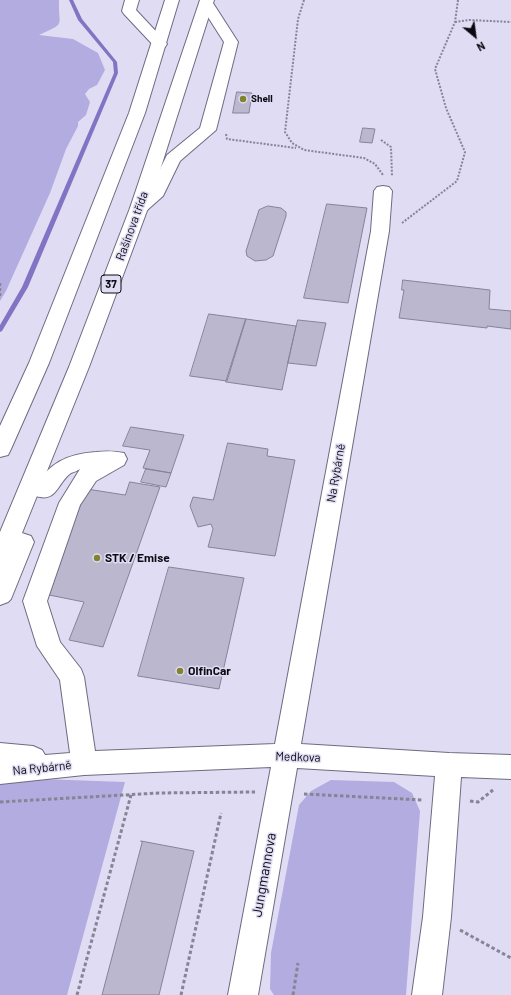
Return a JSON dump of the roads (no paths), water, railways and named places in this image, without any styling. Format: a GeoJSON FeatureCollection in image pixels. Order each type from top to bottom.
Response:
{"type":"FeatureCollection","features":[{"type":"Feature","properties":{"kind":"main road"},"geometry":{"type":"LineString","coordinates":[[132,0],[129,11],[160,44]]}},
{"type":"Feature","properties":{"kind":"main road"},"geometry":{"type":"LineString","coordinates":[[0,449],[39,363],[138,113],[172,0]]}},
{"type":"Feature","properties":{"kind":"main road"},"geometry":{"type":"LineString","coordinates":[[139,208],[157,192],[173,159],[208,130],[231,42],[206,2]]}},
{"type":"Feature","properties":{"kind":"main road","name":"Rašínova třída"},"geometry":{"type":"LineString","coordinates":[[0,560],[79,367],[139,208],[206,2]]}},
{"type":"Feature","properties":{"kind":"main road","name":"Na Rybárně"},"geometry":{"type":"LineString","coordinates":[[285,755],[380,231],[383,193]]}},
{"type":"Feature","properties":{"kind":"main road"},"geometry":{"type":"LineString","coordinates":[[0,595],[3,592],[44,490],[63,468],[79,460],[116,459],[88,475],[70,503],[35,601],[49,646],[72,677],[84,763],[0,756]]}},
{"type":"Feature","properties":{"kind":"main road","name":"Medkova"},"geometry":{"type":"LineString","coordinates":[[84,763],[285,755],[449,765],[511,767]]}},
{"type":"Feature","properties":{"kind":"main road","name":"Jungmannova"},"geometry":{"type":"LineString","coordinates":[[243,995],[285,755]]}},
{"type":"Feature","properties":{"kind":"main road","name":"Na Rybárně"},"geometry":{"type":"LineString","coordinates":[[0,772],[84,763]]}},
{"type":"Feature","properties":{"kind":"main road"},"geometry":{"type":"LineString","coordinates":[[427,995],[437,917],[449,765]]}},
{"type":"Feature","properties":{"kind":"waterway"},"geometry":{"type":"LineString","coordinates":[[0,330],[25,287],[116,73],[115,62],[80,19],[71,0]]}},
{"type":"Feature","properties":{"kind":"place","name":"Shell"},"geometry":{"type":"Point","coordinates":[243,99]}},
{"type":"Feature","properties":{"kind":"place","name":"STK / Emise"},"geometry":{"type":"Point","coordinates":[97,558]}},
{"type":"Feature","properties":{"kind":"place","name":"OlfinCar"},"geometry":{"type":"Point","coordinates":[180,671]}}]}
